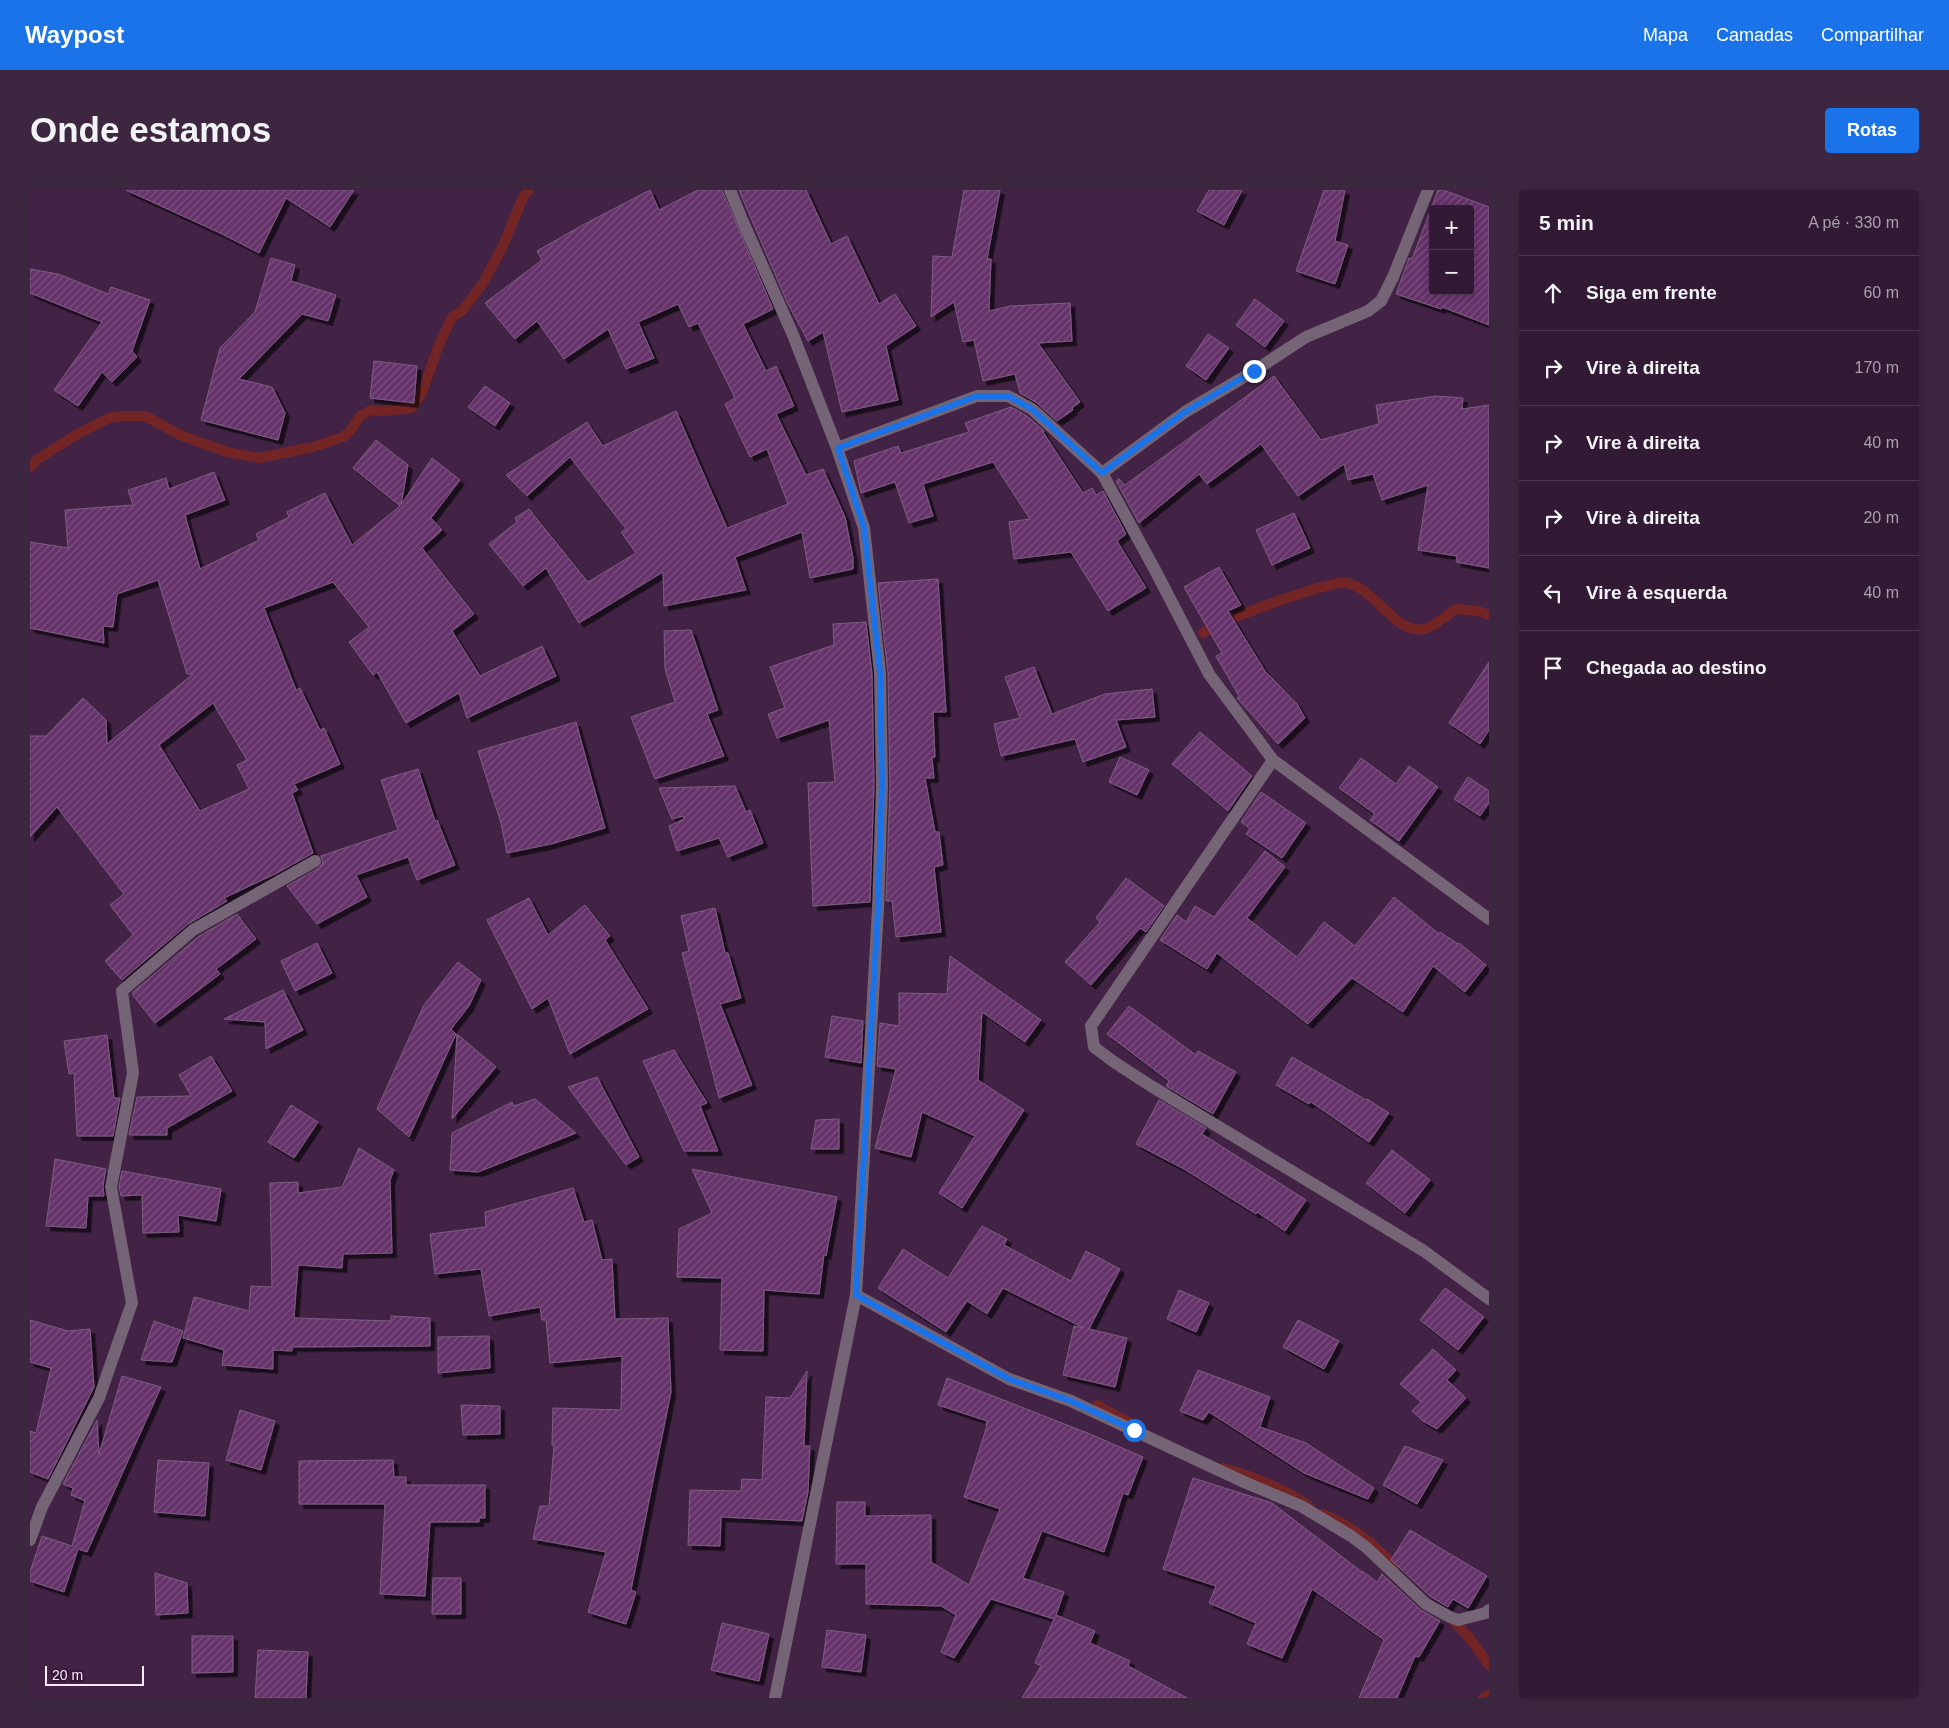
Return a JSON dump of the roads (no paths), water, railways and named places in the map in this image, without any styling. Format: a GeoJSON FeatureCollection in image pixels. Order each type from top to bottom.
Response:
{"type":"FeatureCollection","features":[{"type":"Feature","properties":{"kind":"street"},"geometry":{"type":"LineString","coordinates":[[730,190],[793,335],[838,448],[864,528],[880,672],[882,785],[878,909],[856,1295],[775,1698]]}},
{"type":"Feature","properties":{"kind":"street"},"geometry":{"type":"LineString","coordinates":[[1102,473],[1185,412],[1254,371],[1306,337],[1368,312],[1381,301],[1393,277],[1428,190]]}},
{"type":"Feature","properties":{"kind":"street"},"geometry":{"type":"LineString","coordinates":[[838,448],[977,396],[1008,396],[1032,409],[1102,473],[1209,674],[1272,760],[1489,919]]}},
{"type":"Feature","properties":{"kind":"street"},"geometry":{"type":"LineString","coordinates":[[1272,760],[1091,1026],[1094,1047],[1151,1086],[1424,1251],[1489,1299]]}},
{"type":"Feature","properties":{"kind":"street"},"geometry":{"type":"LineString","coordinates":[[30,1540],[42,1506],[100,1398],[132,1303],[111,1187],[132,1073],[122,991],[193,930],[315,862]]}},
{"type":"Feature","properties":{"kind":"street"},"geometry":{"type":"LineString","coordinates":[[856,1295],[1009,1379],[1071,1401],[1244,1482],[1301,1506],[1351,1536],[1367,1548],[1426,1604],[1450,1617],[1458,1620],[1486,1613],[1489,1610]]}},
{"type":"Feature","properties":{"kind":"waterway"},"geometry":{"type":"LineString","coordinates":[[30,467],[38,459],[76,435],[109,418],[121,416],[145,416],[180,435],[227,452],[259,458],[313,447],[343,437],[350,431],[361,415],[372,410],[384,411],[412,408],[422,393],[438,347],[452,317],[463,310],[483,283],[503,246],[523,197],[529,190]]}},
{"type":"Feature","properties":{"kind":"waterway"},"geometry":{"type":"LineString","coordinates":[[1203,633],[1229,620],[1274,603],[1320,588],[1347,583],[1367,593],[1394,618],[1414,629],[1428,628],[1456,609],[1478,611],[1489,615]]}},
{"type":"Feature","properties":{"kind":"waterway"},"geometry":{"type":"LineString","coordinates":[[1098,1405],[1141,1428]]}},
{"type":"Feature","properties":{"kind":"waterway"},"geometry":{"type":"LineString","coordinates":[[1223,1468],[1269,1484],[1310,1507]]}},
{"type":"Feature","properties":{"kind":"waterway"},"geometry":{"type":"LineString","coordinates":[[1322,1514],[1344,1524],[1362,1536],[1395,1566]]}},
{"type":"Feature","properties":{"kind":"waterway"},"geometry":{"type":"LineString","coordinates":[[1449,1616],[1471,1640],[1489,1665]]}},
{"type":"Feature","properties":{"kind":"waterway"},"geometry":{"type":"LineString","coordinates":[[1483,1698],[1489,1695]]}}]}
